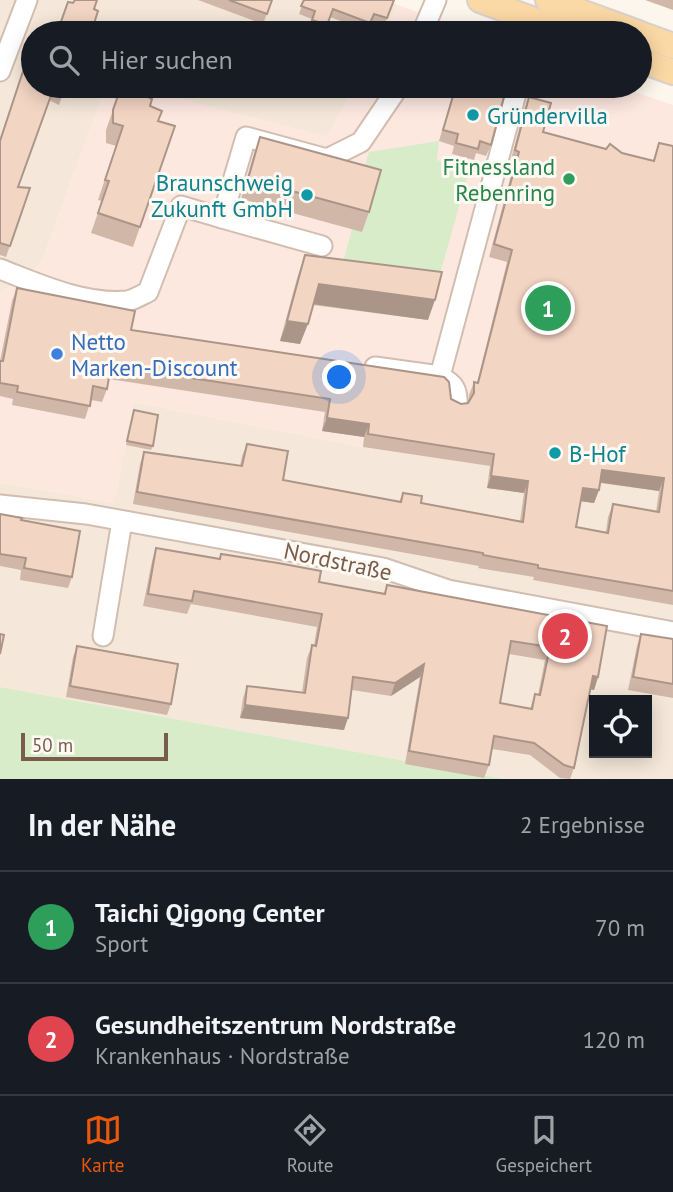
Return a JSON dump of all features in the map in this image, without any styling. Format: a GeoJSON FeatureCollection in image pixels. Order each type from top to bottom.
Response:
{"type":"FeatureCollection","features":[{"type":"Feature","properties":{"kind":"main road"},"geometry":{"type":"LineString","coordinates":[[480,0],[575,21]]}},
{"type":"Feature","properties":{"kind":"main road"},"geometry":{"type":"LineString","coordinates":[[652,39],[673,46]]}},
{"type":"Feature","properties":{"kind":"main road"},"geometry":{"type":"LineString","coordinates":[[652,64],[673,72]]}},
{"type":"Feature","properties":{"kind":"street"},"geometry":{"type":"LineString","coordinates":[[0,72],[27,0]]}},
{"type":"Feature","properties":{"kind":"street"},"geometry":{"type":"LineString","coordinates":[[427,21],[436,0]]}},
{"type":"Feature","properties":{"kind":"street"},"geometry":{"type":"LineString","coordinates":[[222,218],[246,137],[327,159],[361,142],[391,98]]}},
{"type":"Feature","properties":{"kind":"street"},"geometry":{"type":"LineString","coordinates":[[440,376],[515,98]]}},
{"type":"Feature","properties":{"kind":"street"},"geometry":{"type":"LineString","coordinates":[[0,269],[73,294],[107,301],[131,301],[148,292],[181,206],[322,246]]}},
{"type":"Feature","properties":{"kind":"street"},"geometry":{"type":"LineString","coordinates":[[358,365],[440,376],[453,383],[458,391],[457,405]]}},
{"type":"Feature","properties":{"kind":"street","name":"Nordstraße"},"geometry":{"type":"LineString","coordinates":[[0,505],[54,509],[383,568],[448,590],[673,632]]}},
{"type":"Feature","properties":{"kind":"street"},"geometry":{"type":"LineString","coordinates":[[103,636],[122,521]]}},
{"type":"Feature","properties":{"kind":"shaded area"},"geometry":{"type":"Polygon","coordinates":[[[0,0],[386,0],[398,5],[389,21],[21,21],[21,98],[102,98],[41,264],[0,294],[0,0]]]}},
{"type":"Feature","properties":{"kind":"shaded area"},"geometry":{"type":"Polygon","coordinates":[[[398,5],[442,21],[389,21],[398,5]]]}},
{"type":"Feature","properties":{"kind":"shaded area"},"geometry":{"type":"Polygon","coordinates":[[[102,98],[175,98],[327,137],[348,98],[652,98],[673,105],[673,493],[363,447],[134,402],[114,503],[0,482],[0,294],[41,264],[102,98]]]}},
{"type":"Feature","properties":{"kind":"shaded area"},"geometry":{"type":"Polygon","coordinates":[[[175,98],[348,98],[327,137],[175,98]]]}},
{"type":"Feature","properties":{"kind":"shaded area"},"geometry":{"type":"Polygon","coordinates":[[[134,402],[363,447],[673,493],[673,779],[505,779],[0,687],[0,482],[114,503],[134,402]]]}},
{"type":"Feature","properties":{"kind":"green space"},"geometry":{"type":"Polygon","coordinates":[[[439,141],[437,160],[469,171],[435,292],[338,280],[352,229],[362,232],[359,186],[369,152],[439,141]]]}},
{"type":"Feature","properties":{"kind":"green space"},"geometry":{"type":"Polygon","coordinates":[[[0,687],[505,779],[0,779],[0,687]]]}},
{"type":"Feature","properties":{"kind":"building"},"geometry":{"type":"Polygon","coordinates":[[[75,0],[97,0],[94,9],[98,11],[95,21],[61,21],[68,2],[73,3],[75,0]]]}},
{"type":"Feature","properties":{"kind":"building"},"geometry":{"type":"Polygon","coordinates":[[[229,0],[272,0],[267,14],[229,0]]]}},
{"type":"Feature","properties":{"kind":"building"},"geometry":{"type":"Polygon","coordinates":[[[304,0],[394,0],[387,18],[374,14],[371,21],[333,9],[328,21],[315,21],[312,20],[315,11],[301,6],[304,0]]]}},
{"type":"Feature","properties":{"kind":"building"},"geometry":{"type":"Polygon","coordinates":[[[21,77],[21,98],[50,98],[18,187],[30,188],[10,246],[0,243],[0,141],[21,77]]]}},
{"type":"Feature","properties":{"kind":"building"},"geometry":{"type":"Polygon","coordinates":[[[117,98],[150,98],[150,106],[162,111],[158,121],[175,126],[140,227],[98,213],[109,181],[105,180],[123,126],[113,123],[113,110],[117,98]]]}},
{"type":"Feature","properties":{"kind":"building","name":"Gründervilla"},"geometry":{"type":"Polygon","coordinates":[[[452,98],[504,98],[491,145],[480,141],[478,149],[456,143],[458,134],[443,130],[452,98]]]}},
{"type":"Feature","properties":{"kind":"building"},"geometry":{"type":"Polygon","coordinates":[[[529,98],[551,103],[543,132],[606,149],[610,144],[622,153],[654,161],[659,143],[673,146],[673,591],[538,568],[538,565],[483,553],[137,492],[144,452],[242,466],[247,444],[288,451],[283,480],[401,502],[403,493],[422,496],[421,503],[523,522],[528,481],[491,476],[494,454],[368,434],[369,424],[327,418],[330,399],[111,366],[107,389],[93,386],[90,406],[17,392],[18,386],[0,383],[0,361],[3,361],[17,288],[135,311],[131,330],[444,377],[449,382],[451,399],[461,404],[468,403],[474,393],[474,382],[478,383],[512,250],[494,244],[519,152],[515,150],[529,98]],[[602,470],[599,490],[583,488],[576,527],[608,533],[613,504],[659,512],[664,478],[602,470]]]}},
{"type":"Feature","properties":{"kind":"building"},"geometry":{"type":"Polygon","coordinates":[[[260,137],[381,170],[369,212],[248,179],[260,137]]]}},
{"type":"Feature","properties":{"kind":"building"},"geometry":{"type":"Polygon","coordinates":[[[305,255],[442,272],[435,300],[319,284],[308,324],[287,321],[305,255]]]}},
{"type":"Feature","properties":{"kind":"building"},"geometry":{"type":"Polygon","coordinates":[[[134,410],[158,415],[153,446],[127,441],[134,410]]]}},
{"type":"Feature","properties":{"kind":"building"},"geometry":{"type":"Polygon","coordinates":[[[0,514],[80,531],[72,577],[24,568],[26,558],[0,554],[0,514]]]}},
{"type":"Feature","properties":{"kind":"building"},"geometry":{"type":"Polygon","coordinates":[[[156,548],[220,559],[221,554],[321,571],[319,582],[385,594],[387,585],[607,626],[598,677],[593,676],[574,768],[564,765],[534,743],[494,736],[489,765],[409,751],[424,664],[395,683],[353,677],[348,718],[245,705],[247,686],[305,693],[312,645],[316,646],[322,614],[194,591],[192,601],[148,594],[156,548]],[[511,641],[500,703],[532,709],[535,694],[540,695],[550,647],[511,641]]]}},
{"type":"Feature","properties":{"kind":"building"},"geometry":{"type":"Polygon","coordinates":[[[0,634],[4,635],[0,654],[0,634]]]}},
{"type":"Feature","properties":{"kind":"building"},"geometry":{"type":"Polygon","coordinates":[[[641,634],[673,639],[673,684],[633,677],[641,634]]]}},
{"type":"Feature","properties":{"kind":"building"},"geometry":{"type":"Polygon","coordinates":[[[77,646],[178,664],[171,704],[70,686],[77,646]]]}},
{"type":"Feature","properties":{"kind":"place","name":"Gründervilla"},"geometry":{"type":"Point","coordinates":[473,115]}},
{"type":"Feature","properties":{"kind":"place","name":"Fitnessland Rebenring"},"geometry":{"type":"Point","coordinates":[569,179]}},
{"type":"Feature","properties":{"kind":"place","name":"Braunschweig Zukunft GmbH"},"geometry":{"type":"Point","coordinates":[307,195]}},
{"type":"Feature","properties":{"kind":"place","name":"Taichi Qigong Center"},"geometry":{"type":"Point","coordinates":[548,308]}},
{"type":"Feature","properties":{"kind":"place","name":"Netto Marken-Discount"},"geometry":{"type":"Point","coordinates":[57,354]}},
{"type":"Feature","properties":{"kind":"place","name":"B-Hof"},"geometry":{"type":"Point","coordinates":[555,453]}},
{"type":"Feature","properties":{"kind":"place","name":"Gesundheitszentrum Nordstraße"},"geometry":{"type":"Point","coordinates":[565,636]}}]}
